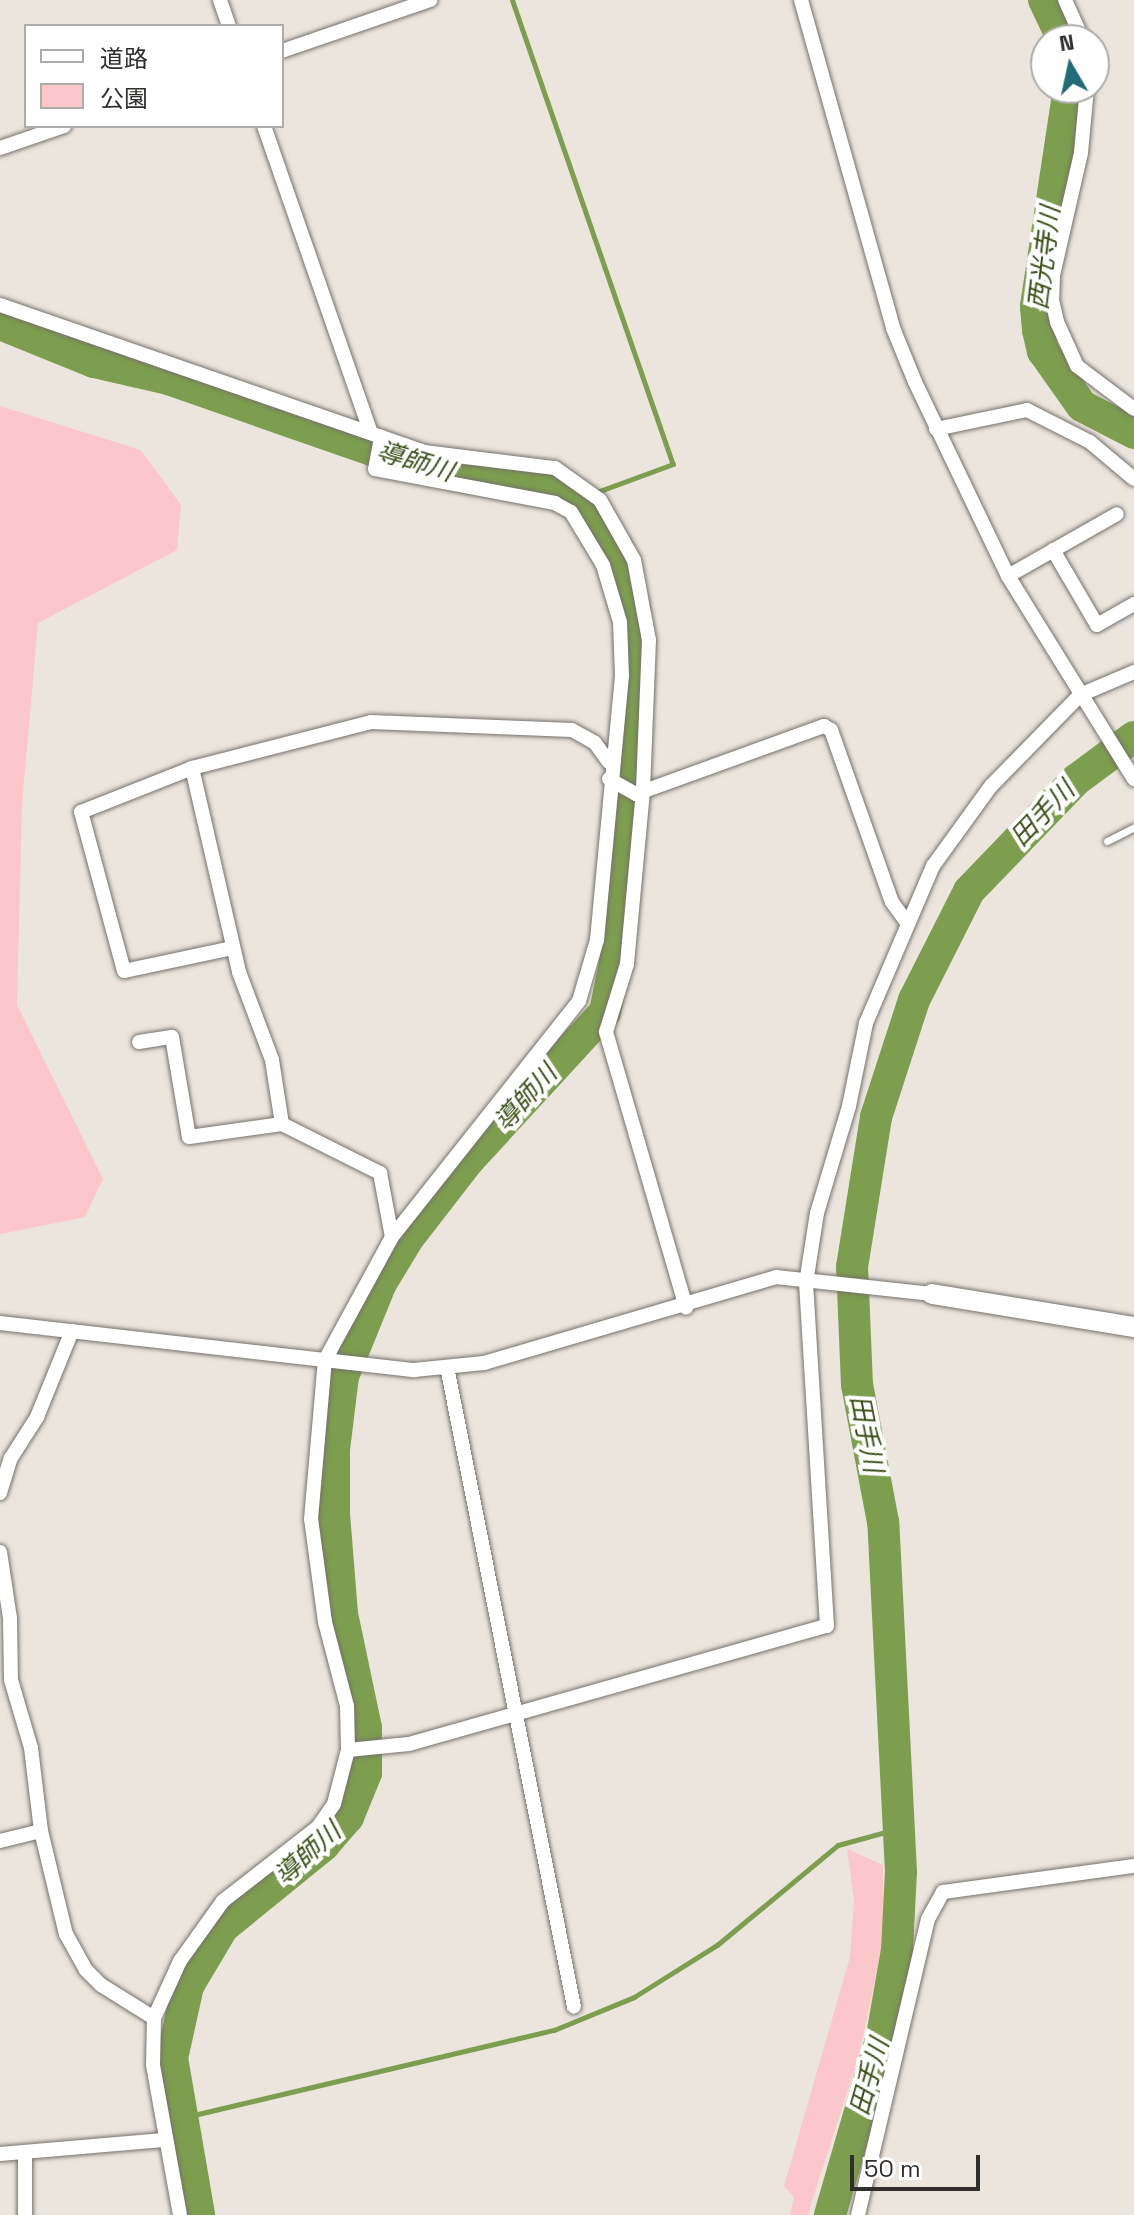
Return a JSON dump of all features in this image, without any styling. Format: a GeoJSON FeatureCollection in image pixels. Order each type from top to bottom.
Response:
{"type":"FeatureCollection","features":[{"type":"Feature","properties":{"kind":"street"},"geometry":{"type":"LineString","coordinates":[[220,0],[228,24]]}},
{"type":"Feature","properties":{"kind":"street"},"geometry":{"type":"LineString","coordinates":[[284,50],[430,0]]}},
{"type":"Feature","properties":{"kind":"street"},"geometry":{"type":"LineString","coordinates":[[801,0],[893,328],[936,429],[1008,576],[1134,779]]}},
{"type":"Feature","properties":{"kind":"street"},"geometry":{"type":"LineString","coordinates":[[1065,0],[1076,24]]}},
{"type":"Feature","properties":{"kind":"street"},"geometry":{"type":"LineString","coordinates":[[1086,104],[1081,153],[1053,275],[1052,300],[1077,366],[1134,409]]}},
{"type":"Feature","properties":{"kind":"street"},"geometry":{"type":"LineString","coordinates":[[0,148],[58,128]]}},
{"type":"Feature","properties":{"kind":"street"},"geometry":{"type":"LineString","coordinates":[[180,2215],[163,2140],[153,2065],[154,2018],[180,1961],[223,1901],[318,1827],[334,1804],[348,1750],[347,1706],[325,1622],[311,1519],[325,1360],[392,1237],[579,1001],[597,940],[609,762],[622,676],[620,622],[603,565],[571,512],[523,495],[375,469],[376,434],[265,128]]}},
{"type":"Feature","properties":{"kind":"street"},"geometry":{"type":"LineString","coordinates":[[0,305],[455,459],[555,468],[586,485],[600,500],[634,560],[647,617],[640,792],[627,964],[606,1032],[686,1308]]}},
{"type":"Feature","properties":{"kind":"street"},"geometry":{"type":"LineString","coordinates":[[936,429],[1027,410],[1090,442],[1134,479]]}},
{"type":"Feature","properties":{"kind":"street"},"geometry":{"type":"LineString","coordinates":[[1008,576],[1117,514]]}},
{"type":"Feature","properties":{"kind":"street"},"geometry":{"type":"LineString","coordinates":[[1053,550],[1097,625],[1134,604]]}},
{"type":"Feature","properties":{"kind":"street"},"geometry":{"type":"LineString","coordinates":[[348,1750],[390,1749],[827,1626],[830,1616],[806,1283],[817,1213],[849,1106],[866,1023],[933,866],[991,786],[1083,700],[1134,672]]}},
{"type":"Feature","properties":{"kind":"street"},"geometry":{"type":"LineString","coordinates":[[232,948],[124,971],[81,812],[192,768],[337,728],[408,721],[572,730],[595,743],[609,762]]}},
{"type":"Feature","properties":{"kind":"street"},"geometry":{"type":"LineString","coordinates":[[609,779],[640,792],[824,726],[831,730],[892,902],[908,924]]}},
{"type":"Feature","properties":{"kind":"street"},"geometry":{"type":"LineString","coordinates":[[192,768],[232,948],[269,1047],[282,1124]]}},
{"type":"Feature","properties":{"kind":"street"},"geometry":{"type":"LineString","coordinates":[[139,1042],[172,1037],[189,1137],[282,1124],[380,1173],[392,1237]]}},
{"type":"Feature","properties":{"kind":"street"},"geometry":{"type":"LineString","coordinates":[[0,1323],[364,1366],[447,1367],[484,1363],[686,1308],[776,1277],[806,1283],[932,1294],[1134,1327]]}},
{"type":"Feature","properties":{"kind":"street"},"geometry":{"type":"LineString","coordinates":[[0,1493],[6,1469],[37,1417],[72,1331]]}},
{"type":"Feature","properties":{"kind":"street"},"geometry":{"type":"LineString","coordinates":[[447,1367],[574,2007]]}},
{"type":"Feature","properties":{"kind":"street"},"geometry":{"type":"LineString","coordinates":[[0,1552],[10,1618],[11,1680],[31,1748],[41,1831],[74,1953],[101,1985],[154,2018]]}},
{"type":"Feature","properties":{"kind":"street"},"geometry":{"type":"LineString","coordinates":[[0,1841],[41,1831]]}},
{"type":"Feature","properties":{"kind":"street"},"geometry":{"type":"LineString","coordinates":[[858,2215],[928,1919],[943,1892],[1134,1866]]}},
{"type":"Feature","properties":{"kind":"street"},"geometry":{"type":"LineString","coordinates":[[0,2154],[163,2140]]}},
{"type":"Feature","properties":{"kind":"street"},"geometry":{"type":"LineString","coordinates":[[25,2154],[25,2215]]}},
{"type":"Feature","properties":{"kind":"lane"},"geometry":{"type":"LineString","coordinates":[[1107,841],[1134,827]]}},
{"type":"Feature","properties":{"kind":"green space"},"geometry":{"type":"Polygon","coordinates":[[[0,406],[141,450],[181,505],[177,550],[38,623],[22,804],[17,1005],[103,1179],[85,1217],[0,1234],[0,406]]]}},
{"type":"Feature","properties":{"kind":"green space"},"geometry":{"type":"Polygon","coordinates":[[[847,1849],[883,1865],[883,1941],[859,2056],[808,2215],[790,2215],[794,2197],[784,2186],[850,1957],[854,1901],[847,1849]]]}},
{"type":"Feature","properties":{"kind":"waterway"},"geometry":{"type":"LineString","coordinates":[[512,0],[673,464],[578,499]]}},
{"type":"Feature","properties":{"kind":"waterway","name":"西光寺川"},"geometry":{"type":"LineString","coordinates":[[1044,0],[1055,24]]}},
{"type":"Feature","properties":{"kind":"waterway","name":"西光寺川"},"geometry":{"type":"LineString","coordinates":[[1067,104],[1036,307],[1038,330],[1043,351],[1082,406],[1134,433]]}},
{"type":"Feature","properties":{"kind":"waterway","name":"導師川"},"geometry":{"type":"LineString","coordinates":[[0,324],[94,362],[168,379],[409,463],[467,478],[537,484],[578,499],[619,550],[635,610],[630,774],[615,963],[605,1012],[468,1161],[409,1237],[381,1283],[343,1376],[334,1449],[334,1514],[342,1614],[366,1728],[366,1773],[348,1817],[324,1845],[223,1927],[188,1986],[172,2058],[199,2215]]}},
{"type":"Feature","properties":{"kind":"waterway","name":"田手川"},"geometry":{"type":"LineString","coordinates":[[830,2215],[882,2036],[897,1950],[901,1872],[883,1522],[857,1385],[852,1267],[876,1117],[914,1000],[969,891],[1076,780],[1134,737]]}},
{"type":"Feature","properties":{"kind":"waterway"},"geometry":{"type":"LineString","coordinates":[[181,2118],[554,2030],[634,1997],[717,1945],[838,1845],[900,1828]]}}]}
